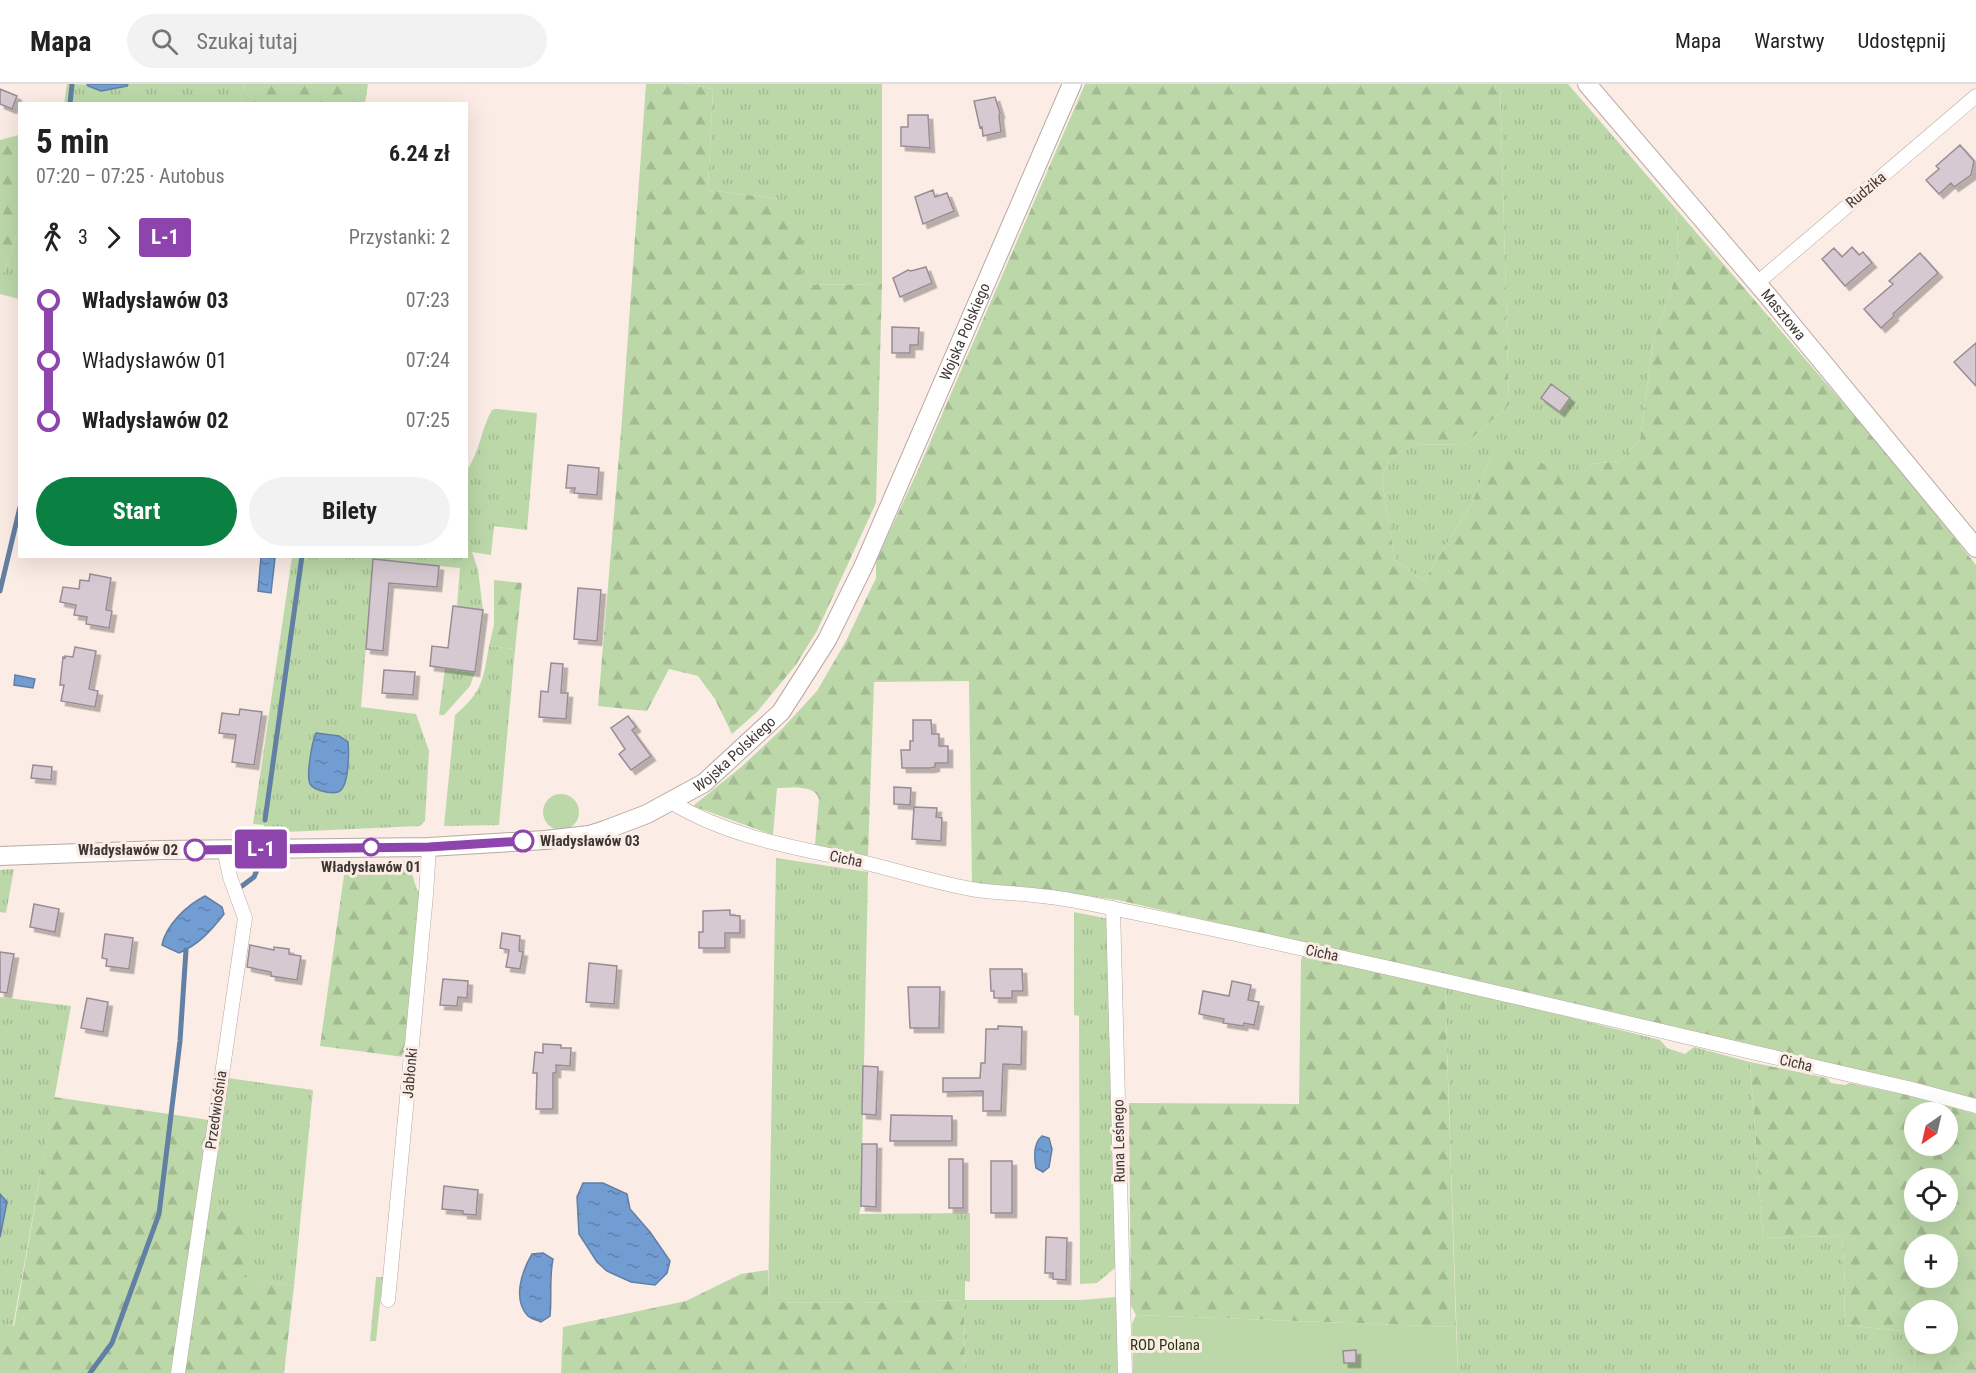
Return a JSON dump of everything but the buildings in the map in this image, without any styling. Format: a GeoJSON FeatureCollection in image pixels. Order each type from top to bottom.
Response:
{"type":"FeatureCollection","features":[{"type":"Feature","properties":{"kind":"street","name":"Wojska Polskiego"},"geometry":{"type":"LineString","coordinates":[[0,856],[224,849],[429,847],[545,840],[589,835],[633,820],[704,783],[782,712],[827,640],[864,565],[1072,84]]}},
{"type":"Feature","properties":{"kind":"street","name":"Masztowa"},"geometry":{"type":"LineString","coordinates":[[1587,84],[1976,548]]}},
{"type":"Feature","properties":{"kind":"street","name":"Rudzika"},"geometry":{"type":"LineString","coordinates":[[1756,284],[1976,96]]}},
{"type":"Feature","properties":{"kind":"street","name":"Cicha"},"geometry":{"type":"LineString","coordinates":[[671,802],[687,812],[755,839],[877,865],[930,880],[977,890],[1045,896],[1113,908],[1448,981],[1908,1088],[1976,1106]]}},
{"type":"Feature","properties":{"kind":"street","name":"Jabłonki"},"geometry":{"type":"LineString","coordinates":[[388,1300],[429,847]]}},
{"type":"Feature","properties":{"kind":"street","name":"Przedwiośnia"},"geometry":{"type":"LineString","coordinates":[[178,1373],[244,918],[228,870],[224,849]]}},
{"type":"Feature","properties":{"kind":"street","name":"Runa Leśnego"},"geometry":{"type":"LineString","coordinates":[[1113,908],[1125,1373]]}},
{"type":"Feature","properties":{"kind":"green space"},"geometry":{"type":"Polygon","coordinates":[[[67,84],[127,86],[128,84],[244,84],[241,102],[64,102],[67,84]]]}},
{"type":"Feature","properties":{"kind":"green space"},"geometry":{"type":"Polygon","coordinates":[[[244,84],[368,84],[365,102],[241,102],[244,84]]]}},
{"type":"Feature","properties":{"kind":"green space"},"geometry":{"type":"Polygon","coordinates":[[[646,84],[684,84],[713,89],[708,190],[779,199],[803,225],[801,285],[882,284],[876,503],[817,631],[795,666],[757,712],[732,734],[715,699],[698,676],[669,669],[647,711],[598,706],[622,419],[646,84]]]}},
{"type":"Feature","properties":{"kind":"green space"},"geometry":{"type":"Polygon","coordinates":[[[684,84],[882,84],[882,284],[801,285],[779,199],[708,190],[713,89],[684,84]]]}},
{"type":"Feature","properties":{"kind":"green space"},"geometry":{"type":"Polygon","coordinates":[[[1085,84],[1500,84],[1509,405],[1464,445],[1413,444],[1389,459],[1382,480],[1395,560],[1424,581],[1472,503],[1491,456],[1523,454],[1558,471],[1572,484],[1591,464],[1619,461],[1640,440],[1653,343],[1679,267],[1676,209],[1900,469],[1976,565],[1976,1099],[1118,900],[972,882],[969,681],[874,682],[868,856],[815,845],[819,799],[817,794],[807,789],[777,788],[773,835],[693,806],[740,768],[781,730],[817,691],[846,641],[876,578],[876,561],[918,470],[1085,84]]]}},
{"type":"Feature","properties":{"kind":"green space"},"geometry":{"type":"Polygon","coordinates":[[[1500,84],[1568,84],[1676,209],[1679,267],[1653,343],[1640,440],[1619,461],[1591,464],[1572,485],[1558,471],[1491,456],[1472,503],[1424,581],[1395,560],[1382,480],[1389,459],[1413,444],[1464,445],[1509,405],[1500,84]]]}},
{"type":"Feature","properties":{"kind":"green space"},"geometry":{"type":"Polygon","coordinates":[[[18,135],[18,232],[0,283],[0,140],[18,135]]]}},
{"type":"Feature","properties":{"kind":"green space"},"geometry":{"type":"Polygon","coordinates":[[[18,232],[18,299],[0,294],[0,283],[18,232]]]}},
{"type":"Feature","properties":{"kind":"green space"},"geometry":{"type":"Polygon","coordinates":[[[492,410],[537,413],[527,530],[494,526],[491,555],[472,552],[478,570],[483,610],[457,606],[460,568],[373,560],[361,707],[416,714],[429,751],[425,821],[420,826],[263,833],[264,825],[253,824],[292,558],[468,558],[468,468],[492,410]]]}},
{"type":"Feature","properties":{"kind":"green space"},"geometry":{"type":"Polygon","coordinates":[[[494,580],[522,583],[515,649],[489,646],[494,625],[494,580]]]}},
{"type":"Feature","properties":{"kind":"green space"},"geometry":{"type":"Polygon","coordinates":[[[489,646],[515,649],[499,825],[444,826],[455,715],[471,699],[480,684],[489,646]]]}},
{"type":"Feature","properties":{"kind":"green space"},"geometry":{"type":"Polygon","coordinates":[[[445,668],[475,672],[470,686],[444,715],[439,715],[445,668]]]}},
{"type":"Feature","properties":{"kind":"green space"},"geometry":{"type":"Polygon","coordinates":[[[561,794],[574,799],[579,812],[574,825],[561,830],[548,825],[543,812],[548,799],[561,794]]]}},
{"type":"Feature","properties":{"kind":"green space"},"geometry":{"type":"Polygon","coordinates":[[[776,858],[868,872],[859,1214],[970,1213],[970,1282],[965,1281],[965,1300],[1081,1300],[1117,1297],[1119,1373],[965,1373],[964,1300],[859,1303],[768,1302],[776,858]]]}},
{"type":"Feature","properties":{"kind":"green space"},"geometry":{"type":"Polygon","coordinates":[[[346,861],[408,861],[417,890],[420,891],[404,1057],[320,1046],[346,861]]]}},
{"type":"Feature","properties":{"kind":"green space"},"geometry":{"type":"Polygon","coordinates":[[[14,869],[6,913],[0,912],[0,870],[14,869]]]}},
{"type":"Feature","properties":{"kind":"green space"},"geometry":{"type":"Polygon","coordinates":[[[1074,912],[1109,919],[1116,1267],[1097,1283],[1080,1284],[1079,1016],[1074,1015],[1074,912]]]}},
{"type":"Feature","properties":{"kind":"green space"},"geometry":{"type":"Polygon","coordinates":[[[1303,954],[1445,986],[1456,1327],[1136,1315],[1131,1306],[1129,1103],[1299,1104],[1301,960],[1303,954]]]}},
{"type":"Feature","properties":{"kind":"green space"},"geometry":{"type":"Polygon","coordinates":[[[1445,986],[1660,1040],[1667,1048],[1685,1054],[1694,1047],[1750,1062],[1763,1238],[1842,1236],[1845,1286],[1844,1325],[1904,1331],[1904,1354],[1915,1354],[1915,1373],[1458,1373],[1445,986]]]}},
{"type":"Feature","properties":{"kind":"green space"},"geometry":{"type":"Polygon","coordinates":[[[0,997],[71,1006],[13,1326],[0,1324],[0,997]]]}},
{"type":"Feature","properties":{"kind":"green space"},"geometry":{"type":"Polygon","coordinates":[[[1750,1062],[1827,1078],[1831,1083],[1845,1085],[1849,1083],[1932,1102],[1904,1102],[1904,1156],[1958,1156],[1958,1109],[1976,1114],[1976,1373],[1915,1373],[1914,1354],[1958,1354],[1958,1300],[1904,1300],[1904,1331],[1844,1325],[1845,1286],[1842,1236],[1763,1238],[1750,1062]]]}},
{"type":"Feature","properties":{"kind":"green space"},"geometry":{"type":"Polygon","coordinates":[[[228,1078],[313,1090],[294,1286],[243,1278],[209,1207],[228,1078]]]}},
{"type":"Feature","properties":{"kind":"green space"},"geometry":{"type":"Polygon","coordinates":[[[54,1097],[209,1120],[171,1373],[0,1373],[0,1324],[14,1326],[54,1097]]]}},
{"type":"Feature","properties":{"kind":"green space"},"geometry":{"type":"Polygon","coordinates":[[[209,1207],[251,1212],[244,1278],[294,1286],[284,1373],[184,1373],[209,1207]]]}},
{"type":"Feature","properties":{"kind":"green space"},"geometry":{"type":"Polygon","coordinates":[[[768,1270],[768,1302],[859,1303],[964,1300],[965,1373],[561,1373],[563,1327],[686,1301],[741,1274],[768,1270]]]}},
{"type":"Feature","properties":{"kind":"green space"},"geometry":{"type":"Polygon","coordinates":[[[376,1277],[383,1277],[376,1341],[370,1341],[376,1277]]]}},
{"type":"Feature","properties":{"kind":"green space","name":"ROD Polana"},"geometry":{"type":"Polygon","coordinates":[[[1136,1315],[1456,1327],[1458,1373],[1133,1373],[1132,1324],[1136,1315]]]}},
{"type":"Feature","properties":{"kind":"water"},"geometry":{"type":"Polygon","coordinates":[[[87,84],[128,84],[101,91],[87,84]]]}},
{"type":"Feature","properties":{"kind":"water"},"geometry":{"type":"Polygon","coordinates":[[[261,558],[275,558],[271,593],[258,591],[261,558]]]}},
{"type":"Feature","properties":{"kind":"water"},"geometry":{"type":"Polygon","coordinates":[[[15,675],[35,679],[33,688],[14,685],[15,675]]]}},
{"type":"Feature","properties":{"kind":"water"},"geometry":{"type":"Polygon","coordinates":[[[316,733],[339,736],[348,742],[347,775],[343,787],[337,793],[320,790],[310,784],[310,758],[316,733]]]}},
{"type":"Feature","properties":{"kind":"water"},"geometry":{"type":"Polygon","coordinates":[[[205,896],[222,907],[224,914],[214,926],[198,942],[179,953],[162,945],[168,930],[178,916],[205,896]]]}},
{"type":"Feature","properties":{"kind":"water"},"geometry":{"type":"Polygon","coordinates":[[[1042,1136],[1049,1138],[1052,1149],[1049,1167],[1043,1172],[1036,1168],[1035,1155],[1037,1142],[1042,1136]]]}},
{"type":"Feature","properties":{"kind":"water"},"geometry":{"type":"Polygon","coordinates":[[[583,1183],[603,1183],[627,1194],[630,1209],[650,1232],[670,1261],[667,1273],[655,1285],[631,1282],[607,1271],[597,1262],[579,1234],[577,1197],[583,1183]]]}},
{"type":"Feature","properties":{"kind":"water"},"geometry":{"type":"Polygon","coordinates":[[[0,1194],[7,1202],[0,1237],[0,1194]]]}},
{"type":"Feature","properties":{"kind":"water"},"geometry":{"type":"Polygon","coordinates":[[[543,1253],[553,1259],[550,1316],[541,1322],[532,1319],[523,1309],[520,1302],[520,1285],[532,1254],[543,1253]]]}},
{"type":"Feature","properties":{"kind":"waterway"},"geometry":{"type":"LineString","coordinates":[[70,102],[72,84]]}},
{"type":"Feature","properties":{"kind":"waterway"},"geometry":{"type":"LineString","coordinates":[[0,591],[18,515]]}},
{"type":"Feature","properties":{"kind":"waterway"},"geometry":{"type":"LineString","coordinates":[[265,820],[302,558]]}},
{"type":"Feature","properties":{"kind":"waterway"},"geometry":{"type":"LineString","coordinates":[[242,886],[254,877],[259,865]]}},
{"type":"Feature","properties":{"kind":"waterway"},"geometry":{"type":"LineString","coordinates":[[90,1373],[112,1343],[159,1214],[180,1041],[186,950]]}},
{"type":"Feature","properties":{"kind":"bus line","name":"L-1"},"geometry":{"type":"LineString","coordinates":[[195,850],[429,847],[523,841]]}},
{"type":"Feature","properties":{"kind":"place","name":"Władysławów 03"},"geometry":{"type":"Point","coordinates":[523,841]}},
{"type":"Feature","properties":{"kind":"place","name":"Władysławów 01"},"geometry":{"type":"Point","coordinates":[371,847]}},
{"type":"Feature","properties":{"kind":"place","name":"Władysławów 02"},"geometry":{"type":"Point","coordinates":[195,850]}}]}
